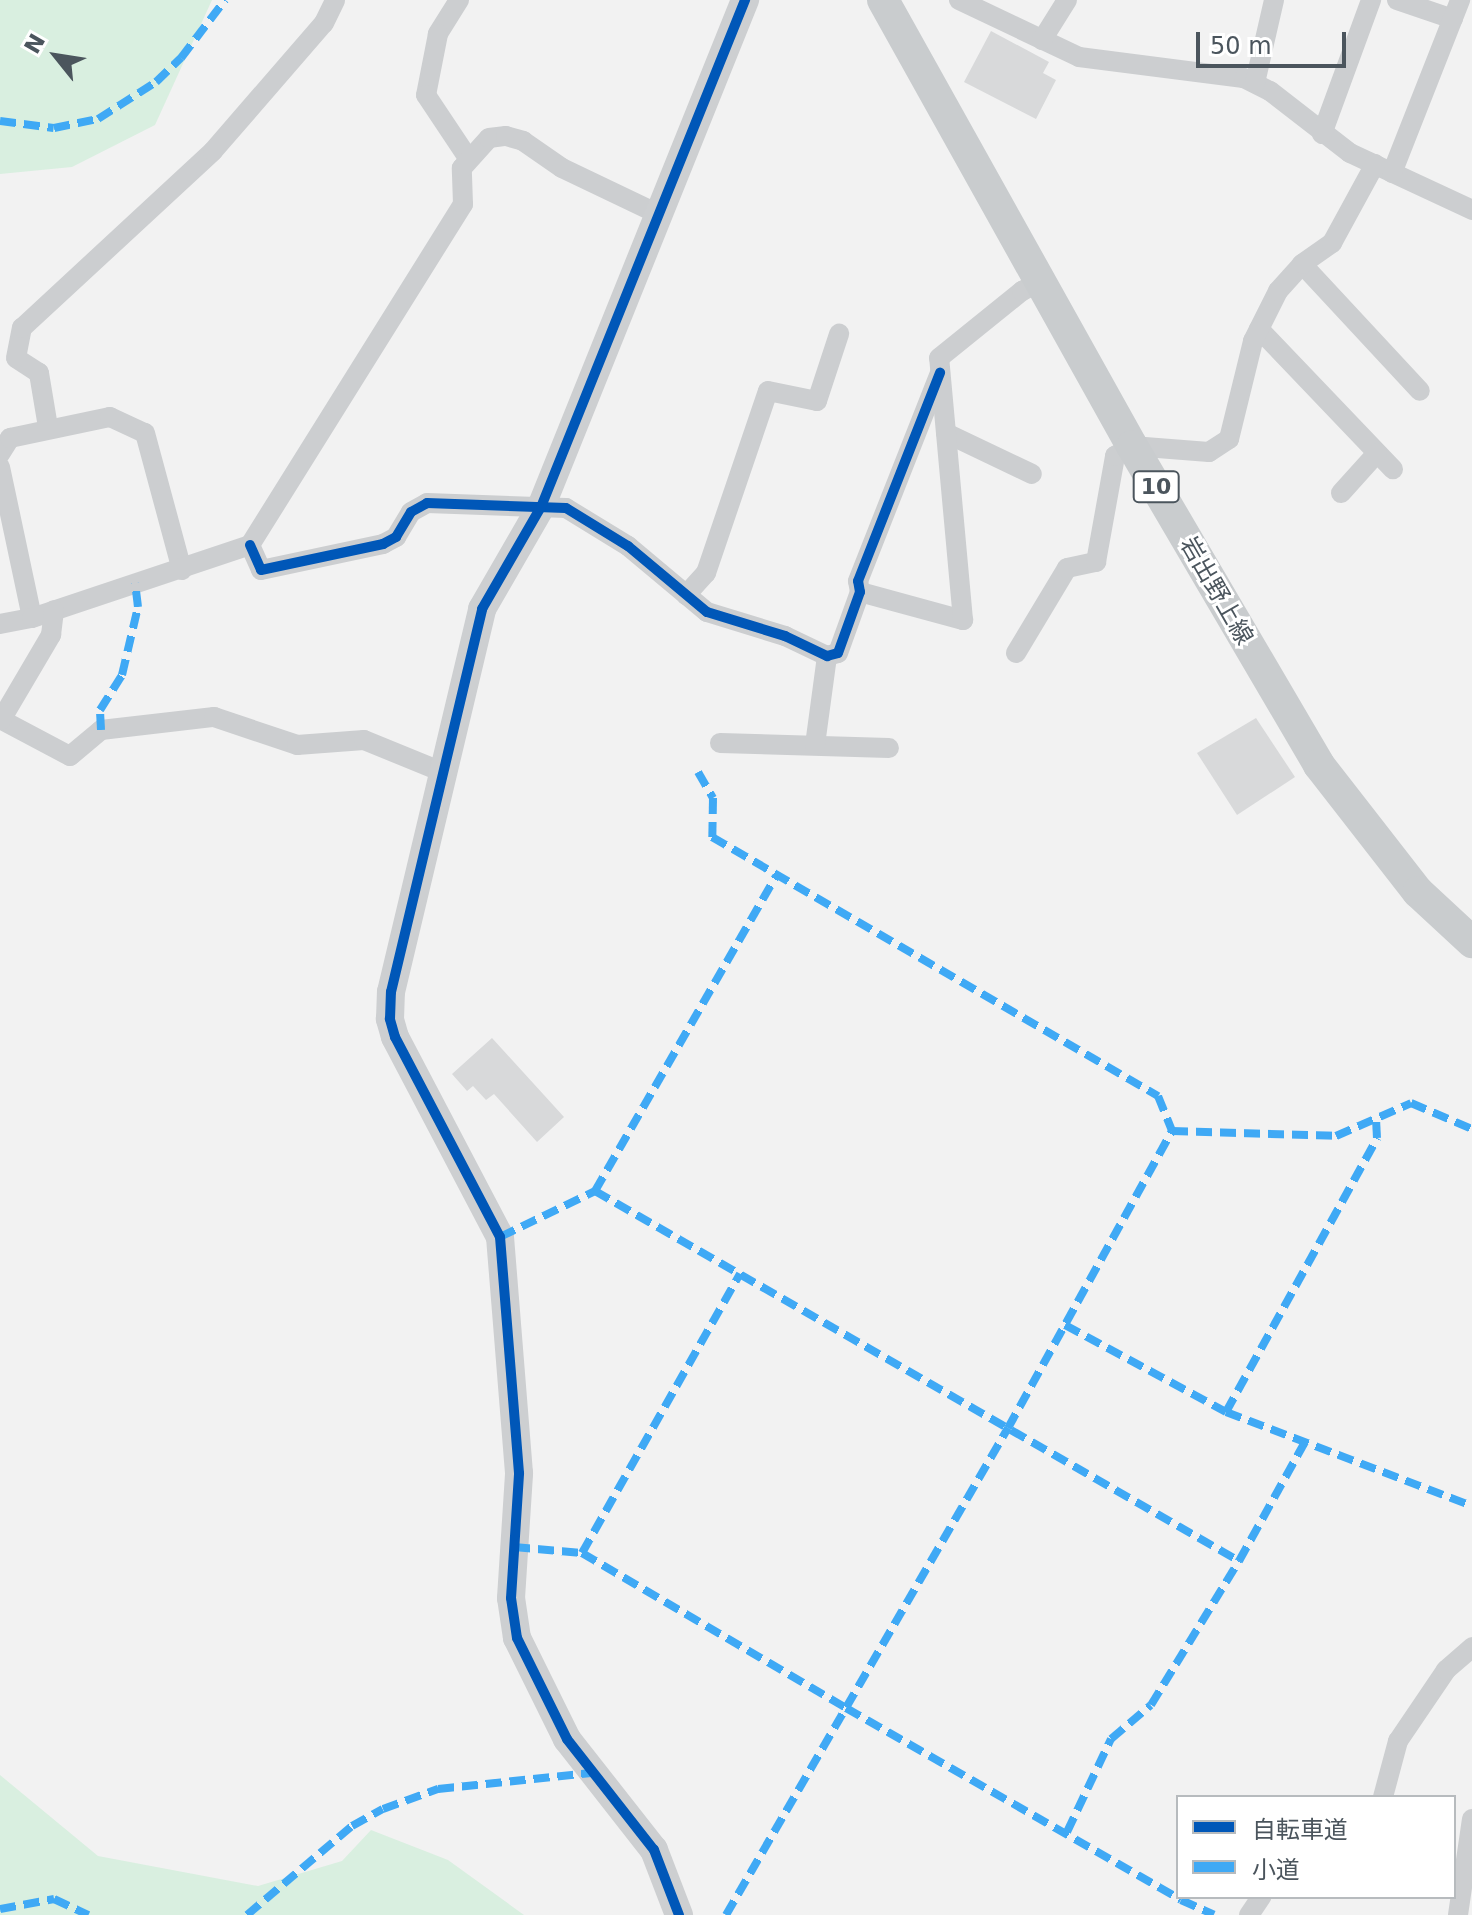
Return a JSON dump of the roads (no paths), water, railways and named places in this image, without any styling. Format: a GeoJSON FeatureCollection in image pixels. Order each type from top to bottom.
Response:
{"type":"FeatureCollection","features":[{"type":"Feature","properties":{"kind":"main road","name":"岩出野上線"},"geometry":{"type":"LineString","coordinates":[[883,0],[1132,446],[1319,765],[1418,892],[1472,942]]}},
{"type":"Feature","properties":{"kind":"street"},"geometry":{"type":"LineString","coordinates":[[48,427],[39,373],[16,358],[22,328],[213,151],[324,23],[335,0]]}},
{"type":"Feature","properties":{"kind":"street"},"geometry":{"type":"LineString","coordinates":[[459,0],[438,34],[426,95],[468,158]]}},
{"type":"Feature","properties":{"kind":"street"},"geometry":{"type":"LineString","coordinates":[[679,1915],[654,1850],[567,1739],[517,1638],[511,1598],[519,1473],[500,1237],[395,1037],[390,1019],[391,992],[440,771],[482,609],[541,507],[745,0]]}},
{"type":"Feature","properties":{"kind":"street"},"geometry":{"type":"LineString","coordinates":[[959,0],[1079,57],[1244,78],[1270,91],[1322,134],[1383,169],[1472,210]]}},
{"type":"Feature","properties":{"kind":"street"},"geometry":{"type":"LineString","coordinates":[[1042,40],[1067,0]]}},
{"type":"Feature","properties":{"kind":"street"},"geometry":{"type":"LineString","coordinates":[[1255,83],[1274,0]]}},
{"type":"Feature","properties":{"kind":"street"},"geometry":{"type":"LineString","coordinates":[[1322,134],[1371,0]]}},
{"type":"Feature","properties":{"kind":"street"},"geometry":{"type":"LineString","coordinates":[[1016,653],[1067,568],[1096,562],[1115,456],[1132,446],[1209,452],[1229,439],[1253,341],[1278,291],[1302,264],[1332,243],[1383,169],[1456,10],[1397,0]]}},
{"type":"Feature","properties":{"kind":"street"},"geometry":{"type":"LineString","coordinates":[[0,624],[32,618],[250,545],[463,204],[462,168],[489,138],[506,136],[523,141],[562,168],[660,215]]}},
{"type":"Feature","properties":{"kind":"street"},"geometry":{"type":"LineString","coordinates":[[1302,264],[1420,391]]}},
{"type":"Feature","properties":{"kind":"street"},"geometry":{"type":"LineString","coordinates":[[860,592],[963,620],[939,358],[1022,291],[1040,282]]}},
{"type":"Feature","properties":{"kind":"street"},"geometry":{"type":"LineString","coordinates":[[1259,329],[1393,469]]}},
{"type":"Feature","properties":{"kind":"street"},"geometry":{"type":"LineString","coordinates":[[686,595],[706,573],[768,391],[817,401],[839,334]]}},
{"type":"Feature","properties":{"kind":"street"},"geometry":{"type":"LineString","coordinates":[[250,545],[261,570],[383,544],[396,537],[411,512],[427,503],[566,508],[628,546],[707,612],[785,636],[827,656],[838,653],[860,592],[858,581],[940,373]]}},
{"type":"Feature","properties":{"kind":"street"},"geometry":{"type":"LineString","coordinates":[[0,454],[10,438],[48,427],[110,417],[145,433],[182,570]]}},
{"type":"Feature","properties":{"kind":"street"},"geometry":{"type":"LineString","coordinates":[[946,433],[1032,474]]}},
{"type":"Feature","properties":{"kind":"street"},"geometry":{"type":"LineString","coordinates":[[1341,493],[1377,453]]}},
{"type":"Feature","properties":{"kind":"street"},"geometry":{"type":"LineString","coordinates":[[0,467],[32,618]]}},
{"type":"Feature","properties":{"kind":"street"},"geometry":{"type":"LineString","coordinates":[[54,610],[51,635],[0,720],[70,756],[101,730],[214,717],[297,745],[364,740],[440,771]]}},
{"type":"Feature","properties":{"kind":"street"},"geometry":{"type":"LineString","coordinates":[[815,745],[827,656]]}},
{"type":"Feature","properties":{"kind":"street"},"geometry":{"type":"LineString","coordinates":[[720,743],[889,748]]}},
{"type":"Feature","properties":{"kind":"street"},"geometry":{"type":"LineString","coordinates":[[1384,1795],[1398,1741],[1446,1670],[1472,1647]]}},
{"type":"Feature","properties":{"kind":"street"},"geometry":{"type":"LineString","coordinates":[[1458,1915],[1472,1819]]}}]}
